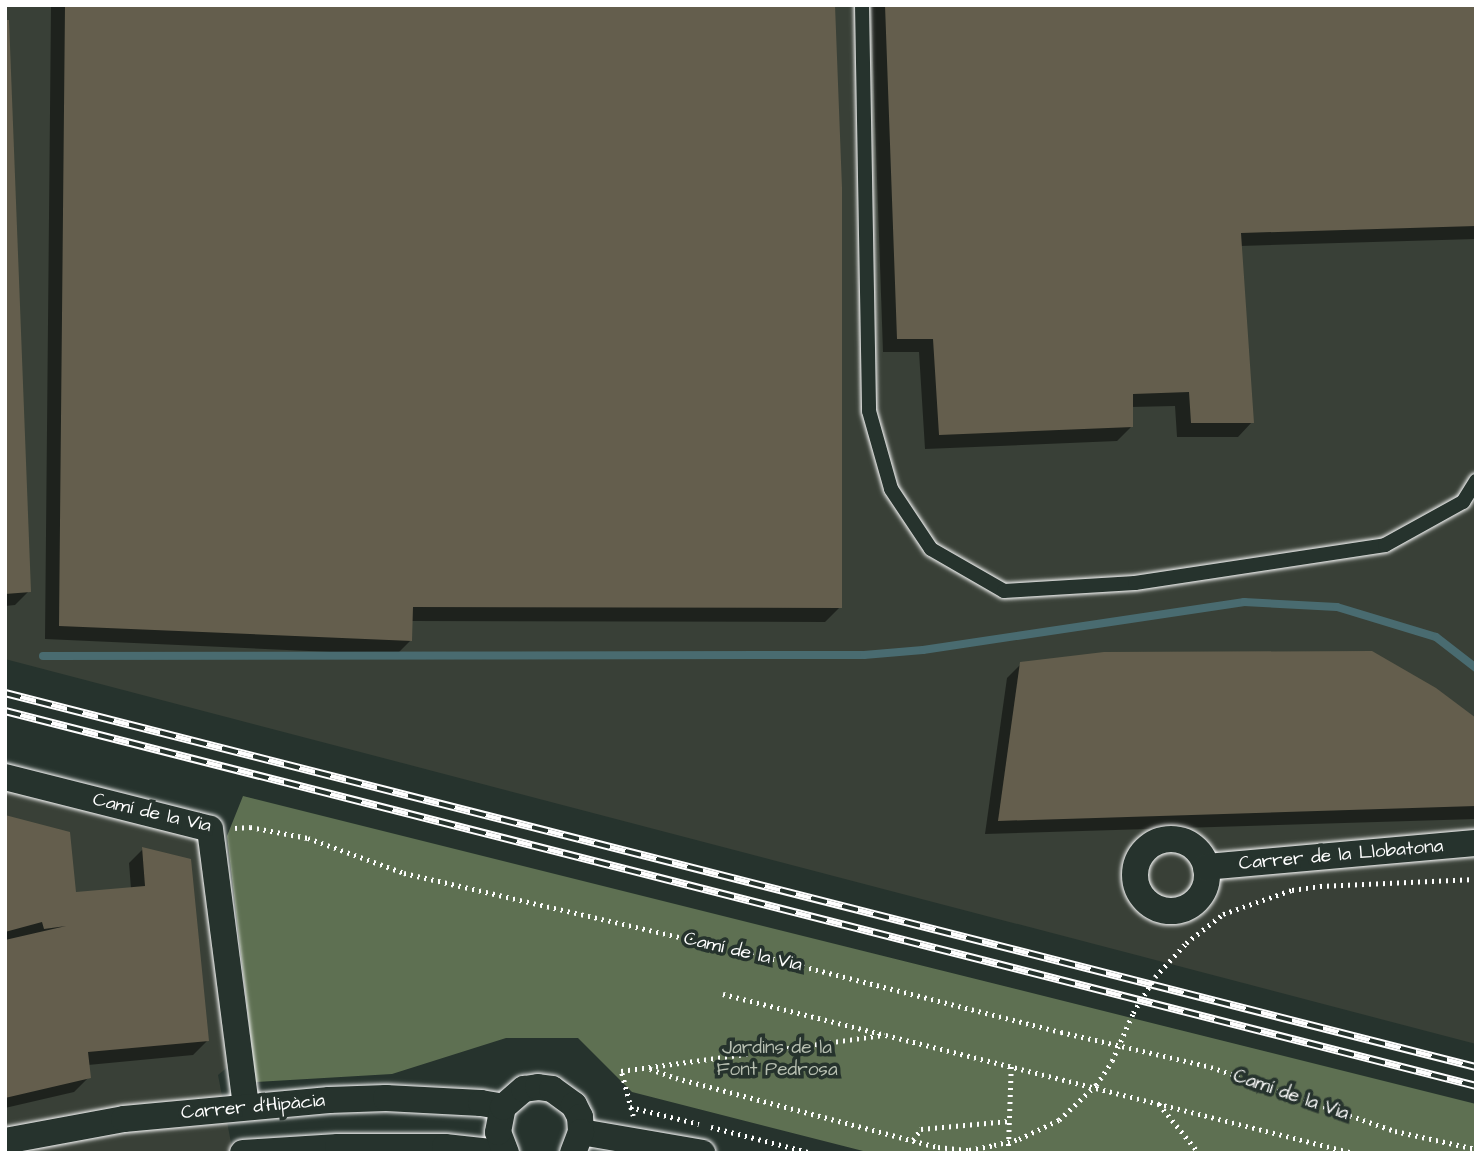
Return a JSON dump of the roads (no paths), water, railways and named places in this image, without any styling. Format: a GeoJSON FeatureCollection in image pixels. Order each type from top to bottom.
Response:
{"type":"FeatureCollection","features":[{"type":"Feature","properties":{"kind":"street","name":"Camí de la Via"},"geometry":{"type":"LineString","coordinates":[[5,777],[210,829],[246,1106]]}},
{"type":"Feature","properties":{"kind":"street","name":"Carrer de la Llobatona"},"geometry":{"type":"LineString","coordinates":[[1206,867],[1476,843]]}},
{"type":"Feature","properties":{"kind":"street"},"geometry":{"type":"LineString","coordinates":[[506,1153],[498,1132],[503,1107],[524,1089],[551,1089],[573,1105],[580,1117],[577,1142],[702,1153]]}},
{"type":"Feature","properties":{"kind":"street","name":"Carrer d'Hipàcia"},"geometry":{"type":"LineString","coordinates":[[5,1141],[124,1119],[246,1106],[386,1098],[481,1103],[503,1107]]}},
{"type":"Feature","properties":{"kind":"street"},"geometry":{"type":"LineString","coordinates":[[243,1153],[338,1147],[445,1147],[500,1153]]}},
{"type":"Feature","properties":{"kind":"lane"},"geometry":{"type":"LineString","coordinates":[[862,5],[869,411],[891,489],[931,549],[1004,591],[1135,583],[1385,545],[1462,502],[1476,481]]}},
{"type":"Feature","properties":{"kind":"waterway"},"geometry":{"type":"LineString","coordinates":[[43,656],[864,655],[923,650],[1244,602],[1337,607],[1436,637],[1476,668]]}},
{"type":"Feature","properties":{"kind":"railway"},"geometry":{"type":"LineString","coordinates":[[5,693],[1476,1067]]}},
{"type":"Feature","properties":{"kind":"railway"},"geometry":{"type":"LineString","coordinates":[[5,711],[1476,1086]]}},
{"type":"Feature","properties":{"kind":"park label","name":"Jardins de la Font Pedrosa"},"geometry":{"type":"Point","coordinates":[777,1059]}}]}
